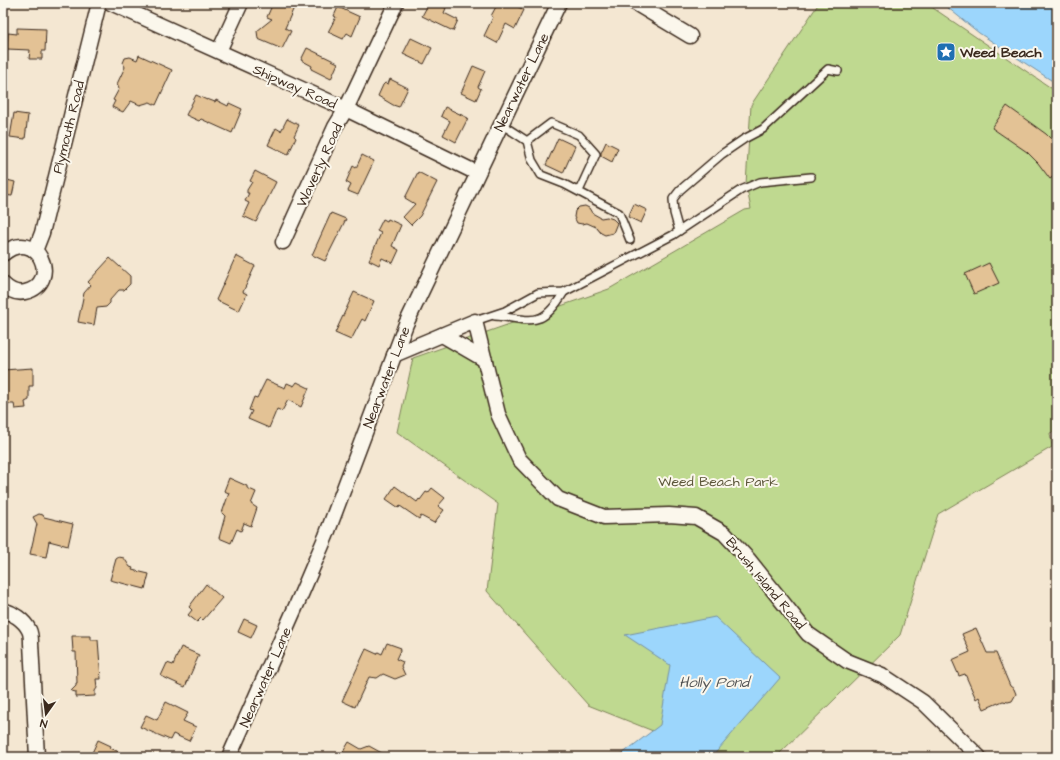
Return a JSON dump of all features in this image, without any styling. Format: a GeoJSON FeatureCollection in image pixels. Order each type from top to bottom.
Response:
{"type":"FeatureCollection","features":[{"type":"Feature","properties":{"kind":"street","name":"Plymouth Road"},"geometry":{"type":"LineString","coordinates":[[35,251],[42,233],[99,3]]}},
{"type":"Feature","properties":{"kind":"street","name":"Shipway Road"},"geometry":{"type":"LineString","coordinates":[[111,3],[346,109],[477,173]]}},
{"type":"Feature","properties":{"kind":"street"},"geometry":{"type":"LineString","coordinates":[[218,51],[241,3]]}},
{"type":"Feature","properties":{"kind":"street","name":"Waverly Road"},"geometry":{"type":"LineString","coordinates":[[283,242],[335,127],[346,109],[396,3]]}},
{"type":"Feature","properties":{"kind":"street","name":"Nearwater Lane"},"geometry":{"type":"LineString","coordinates":[[229,757],[326,536],[406,324],[559,3]]}},
{"type":"Feature","properties":{"kind":"street"},"geometry":{"type":"LineString","coordinates":[[635,3],[690,36]]}},
{"type":"Feature","properties":{"kind":"street"},"geometry":{"type":"LineString","coordinates":[[3,254],[9,249],[18,246],[27,247],[35,251],[41,258],[44,266],[43,276],[39,284],[32,290],[14,292],[6,288],[3,284]]}},
{"type":"Feature","properties":{"kind":"street"},"geometry":{"type":"LineString","coordinates":[[394,355],[475,322]]}},
{"type":"Feature","properties":{"kind":"street","name":"Brush Island Road"},"geometry":{"type":"LineString","coordinates":[[475,322],[498,414],[519,459],[558,499],[604,517],[669,515],[696,518],[724,532],[749,560],[808,634],[846,661],[882,675],[923,702],[979,757]]}},
{"type":"Feature","properties":{"kind":"street"},"geometry":{"type":"LineString","coordinates":[[442,335],[485,360]]}},
{"type":"Feature","properties":{"kind":"street"},"geometry":{"type":"LineString","coordinates":[[3,610],[20,618],[29,630],[37,757]]}},
{"type":"Feature","properties":{"kind":"lane"},"geometry":{"type":"LineString","coordinates":[[679,231],[674,213],[673,199],[680,190],[722,154],[744,139],[763,129],[828,69],[838,71]]}},
{"type":"Feature","properties":{"kind":"lane"},"geometry":{"type":"LineString","coordinates":[[527,141],[551,122],[579,135],[596,154],[579,191]]}},
{"type":"Feature","properties":{"kind":"lane"},"geometry":{"type":"LineString","coordinates":[[501,124],[527,141],[532,160],[541,175],[579,191],[619,213],[630,240]]}},
{"type":"Feature","properties":{"kind":"lane"},"geometry":{"type":"LineString","coordinates":[[475,322],[492,316],[538,293],[564,292],[679,231],[741,190],[760,182],[811,177]]}},
{"type":"Feature","properties":{"kind":"lane"},"geometry":{"type":"LineString","coordinates":[[492,316],[529,321],[538,318],[547,314],[564,292]]}},
{"type":"Feature","properties":{"kind":"green space","name":"Weed Beach Park"},"geometry":{"type":"Polygon","coordinates":[[[819,3],[928,3],[933,8],[1057,92],[1057,431],[1050,433],[1052,447],[938,514],[900,635],[776,757],[718,757],[588,705],[487,591],[498,504],[397,432],[413,358],[609,289],[745,210],[751,209],[746,184],[751,105],[819,3]]]}},
{"type":"Feature","properties":{"kind":"water"},"geometry":{"type":"Polygon","coordinates":[[[942,3],[1057,3],[1057,84],[979,33],[942,3]]]}},
{"type":"Feature","properties":{"kind":"water","name":"Holly Pond"},"geometry":{"type":"Polygon","coordinates":[[[715,617],[780,678],[712,757],[618,757],[660,725],[670,665],[625,635],[715,617]]]}},
{"type":"Feature","properties":{"kind":"building"},"geometry":{"type":"Polygon","coordinates":[[[273,3],[296,3],[285,28],[291,31],[282,49],[258,39],[257,31],[272,19],[267,17],[273,3]]]}},
{"type":"Feature","properties":{"kind":"building"},"geometry":{"type":"Polygon","coordinates":[[[429,3],[436,3],[446,8],[444,13],[458,20],[453,31],[422,16],[429,3]]]}},
{"type":"Feature","properties":{"kind":"building"},"geometry":{"type":"Polygon","coordinates":[[[498,3],[511,3],[524,10],[515,29],[506,24],[497,43],[484,36],[493,17],[491,16],[498,3]]]}},
{"type":"Feature","properties":{"kind":"building"},"geometry":{"type":"Polygon","coordinates":[[[338,7],[360,17],[352,36],[347,33],[343,39],[328,32],[336,17],[334,16],[338,7]]]}},
{"type":"Feature","properties":{"kind":"building"},"geometry":{"type":"Polygon","coordinates":[[[17,28],[46,29],[45,51],[42,51],[42,59],[29,59],[30,50],[7,49],[8,33],[17,34],[17,28]]]}},
{"type":"Feature","properties":{"kind":"building"},"geometry":{"type":"Polygon","coordinates":[[[411,38],[432,48],[424,64],[403,54],[411,38]]]}},
{"type":"Feature","properties":{"kind":"building"},"geometry":{"type":"Polygon","coordinates":[[[307,48],[338,63],[331,79],[311,69],[312,66],[301,60],[307,48]]]}},
{"type":"Feature","properties":{"kind":"building"},"geometry":{"type":"Polygon","coordinates":[[[139,55],[172,70],[156,105],[150,102],[140,105],[131,101],[123,112],[112,107],[115,101],[113,100],[119,89],[117,84],[125,67],[123,63],[125,58],[130,57],[137,60],[139,55]]]}},
{"type":"Feature","properties":{"kind":"building"},"geometry":{"type":"Polygon","coordinates":[[[473,66],[485,71],[478,87],[481,89],[476,100],[461,93],[473,66]]]}},
{"type":"Feature","properties":{"kind":"building"},"geometry":{"type":"Polygon","coordinates":[[[390,79],[408,88],[399,107],[378,96],[383,85],[385,83],[388,84],[390,79]]]}},
{"type":"Feature","properties":{"kind":"building"},"geometry":{"type":"Polygon","coordinates":[[[196,95],[215,102],[216,100],[228,106],[229,103],[242,109],[232,133],[201,119],[199,121],[186,115],[196,95]]]}},
{"type":"Feature","properties":{"kind":"building"},"geometry":{"type":"Polygon","coordinates":[[[1007,106],[1046,134],[1057,145],[1057,174],[1050,179],[1038,163],[1027,152],[992,128],[1007,106]]]}},
{"type":"Feature","properties":{"kind":"building"},"geometry":{"type":"Polygon","coordinates":[[[445,107],[468,118],[456,142],[443,135],[450,121],[441,116],[445,107]]]}},
{"type":"Feature","properties":{"kind":"building"},"geometry":{"type":"Polygon","coordinates":[[[14,113],[28,115],[25,139],[10,137],[14,113]]]}},
{"type":"Feature","properties":{"kind":"building"},"geometry":{"type":"Polygon","coordinates":[[[287,119],[299,125],[294,136],[296,138],[288,155],[268,145],[276,128],[281,131],[287,119]]]}},
{"type":"Feature","properties":{"kind":"building"},"geometry":{"type":"Polygon","coordinates":[[[558,138],[575,146],[563,173],[546,165],[558,138]]]}},
{"type":"Feature","properties":{"kind":"building"},"geometry":{"type":"Polygon","coordinates":[[[606,142],[618,148],[612,162],[601,156],[606,142]]]}},
{"type":"Feature","properties":{"kind":"building"},"geometry":{"type":"Polygon","coordinates":[[[362,155],[374,161],[358,195],[348,191],[351,185],[346,182],[353,166],[356,168],[362,155]]]}},
{"type":"Feature","properties":{"kind":"building"},"geometry":{"type":"Polygon","coordinates":[[[255,171],[276,182],[256,222],[243,216],[249,203],[245,201],[249,193],[247,193],[247,190],[252,182],[250,181],[255,171]]]}},
{"type":"Feature","properties":{"kind":"building"},"geometry":{"type":"Polygon","coordinates":[[[418,172],[437,182],[420,216],[411,225],[403,217],[415,204],[405,198],[418,172]]]}},
{"type":"Feature","properties":{"kind":"building"},"geometry":{"type":"Polygon","coordinates":[[[3,179],[15,182],[12,196],[3,195],[3,179]]]}},
{"type":"Feature","properties":{"kind":"building"},"geometry":{"type":"Polygon","coordinates":[[[634,204],[647,210],[641,223],[628,217],[634,204]]]}},
{"type":"Feature","properties":{"kind":"building"},"geometry":{"type":"Polygon","coordinates":[[[585,206],[589,208],[592,213],[601,218],[607,217],[613,219],[617,223],[613,233],[605,235],[596,227],[587,223],[577,223],[574,217],[575,211],[579,207],[585,206]]]}},
{"type":"Feature","properties":{"kind":"building"},"geometry":{"type":"Polygon","coordinates":[[[331,213],[346,219],[325,261],[312,255],[331,213]]]}},
{"type":"Feature","properties":{"kind":"building"},"geometry":{"type":"Polygon","coordinates":[[[383,219],[387,221],[388,219],[401,225],[392,246],[399,250],[393,263],[382,258],[379,265],[369,260],[381,233],[377,231],[383,219]]]}},
{"type":"Feature","properties":{"kind":"building"},"geometry":{"type":"Polygon","coordinates":[[[236,256],[255,266],[243,292],[247,294],[239,311],[216,300],[236,256]]]}},
{"type":"Feature","properties":{"kind":"building"},"geometry":{"type":"Polygon","coordinates":[[[110,258],[130,276],[130,284],[124,290],[119,290],[106,307],[97,308],[94,325],[78,322],[84,293],[91,285],[88,282],[110,258]]]}},
{"type":"Feature","properties":{"kind":"building"},"geometry":{"type":"Polygon","coordinates":[[[989,263],[999,283],[974,294],[965,274],[989,263]]]}},
{"type":"Feature","properties":{"kind":"building"},"geometry":{"type":"Polygon","coordinates":[[[354,292],[374,301],[365,321],[362,319],[351,340],[335,333],[354,292]]]}},
{"type":"Feature","properties":{"kind":"building"},"geometry":{"type":"Polygon","coordinates":[[[33,368],[33,386],[29,386],[29,400],[25,402],[26,408],[15,409],[14,404],[3,404],[3,370],[33,368]]]}},
{"type":"Feature","properties":{"kind":"building"},"geometry":{"type":"Polygon","coordinates":[[[266,380],[285,388],[287,383],[294,386],[297,382],[309,388],[301,407],[288,400],[282,411],[277,409],[269,428],[248,419],[252,411],[249,410],[254,397],[257,398],[266,380]]]}},
{"type":"Feature","properties":{"kind":"building"},"geometry":{"type":"Polygon","coordinates":[[[229,478],[256,492],[251,504],[257,508],[251,526],[244,523],[241,531],[237,529],[231,543],[219,538],[225,516],[222,513],[229,493],[224,491],[229,478]]]}},
{"type":"Feature","properties":{"kind":"building"},"geometry":{"type":"Polygon","coordinates":[[[395,486],[417,502],[432,488],[445,498],[438,506],[444,510],[434,523],[421,516],[419,519],[400,506],[399,508],[386,499],[395,486]]]}},
{"type":"Feature","properties":{"kind":"building"},"geometry":{"type":"Polygon","coordinates":[[[39,514],[43,515],[44,517],[73,524],[68,546],[49,541],[46,557],[30,554],[37,524],[33,517],[39,514]]]}},
{"type":"Feature","properties":{"kind":"building"},"geometry":{"type":"Polygon","coordinates":[[[119,557],[124,558],[130,567],[133,568],[132,570],[149,574],[145,589],[110,580],[116,559],[119,557]]]}},
{"type":"Feature","properties":{"kind":"building"},"geometry":{"type":"Polygon","coordinates":[[[206,584],[222,598],[203,620],[201,618],[197,622],[188,615],[192,610],[189,607],[206,584]]]}},
{"type":"Feature","properties":{"kind":"building"},"geometry":{"type":"Polygon","coordinates":[[[244,619],[257,625],[251,638],[238,632],[244,619]]]}},
{"type":"Feature","properties":{"kind":"building"},"geometry":{"type":"Polygon","coordinates":[[[976,628],[987,653],[996,653],[1010,686],[1014,689],[1016,694],[1012,701],[1003,701],[984,709],[979,697],[976,699],[965,674],[959,676],[952,660],[970,652],[962,634],[976,628]]]}},
{"type":"Feature","properties":{"kind":"building"},"geometry":{"type":"Polygon","coordinates":[[[72,636],[91,636],[91,640],[98,640],[101,679],[96,679],[97,688],[95,691],[95,696],[76,697],[76,692],[71,691],[77,683],[76,652],[73,652],[72,636]]]}},
{"type":"Feature","properties":{"kind":"building"},"geometry":{"type":"Polygon","coordinates":[[[387,643],[401,648],[396,659],[403,662],[401,666],[405,675],[395,679],[383,674],[377,678],[369,677],[355,707],[342,701],[366,649],[377,654],[378,652],[382,654],[387,643]]]}},
{"type":"Feature","properties":{"kind":"building"},"geometry":{"type":"Polygon","coordinates":[[[181,647],[199,655],[185,687],[161,676],[167,663],[173,665],[181,647]]]}},
{"type":"Feature","properties":{"kind":"building"},"geometry":{"type":"Polygon","coordinates":[[[166,702],[188,713],[183,721],[196,727],[189,741],[173,734],[170,740],[140,727],[146,715],[157,720],[166,702]]]}},
{"type":"Feature","properties":{"kind":"building"},"geometry":{"type":"Polygon","coordinates":[[[98,740],[111,746],[110,748],[131,757],[90,757],[98,740]]]}},
{"type":"Feature","properties":{"kind":"building"},"geometry":{"type":"Polygon","coordinates":[[[349,742],[361,749],[369,746],[389,757],[340,757],[349,742]]]}},
{"type":"Feature","properties":{"kind":"place","name":"Weed Beach"},"geometry":{"type":"Point","coordinates":[946,52]}}]}
